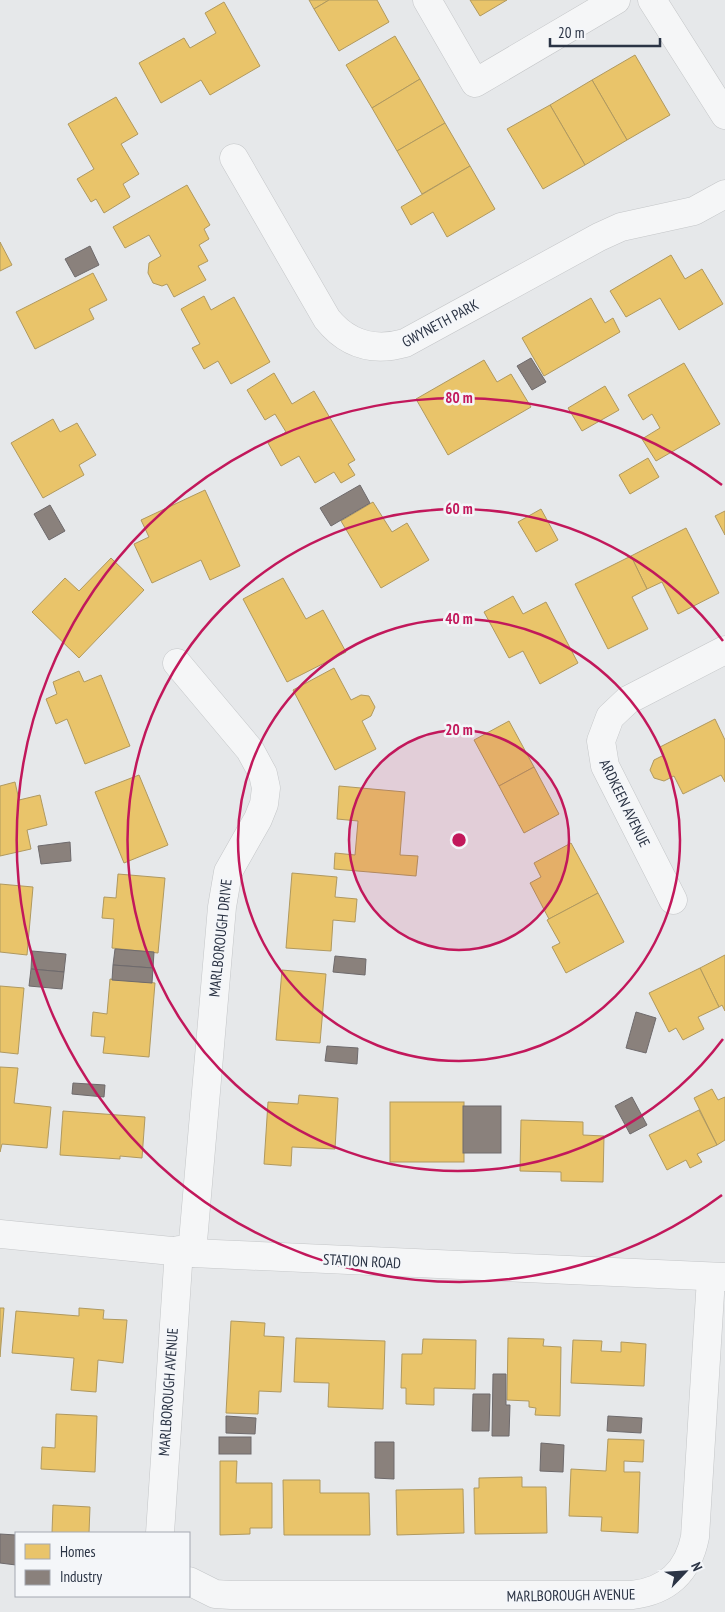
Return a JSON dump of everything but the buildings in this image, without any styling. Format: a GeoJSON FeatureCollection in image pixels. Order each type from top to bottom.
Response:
{"type":"FeatureCollection","features":[{"type":"Feature","properties":{"kind":"street"},"geometry":{"type":"LineString","coordinates":[[427,0],[475,83],[616,0]]}},
{"type":"Feature","properties":{"kind":"street"},"geometry":{"type":"LineString","coordinates":[[652,0],[725,115]]}},
{"type":"Feature","properties":{"kind":"street","name":"GWYNETH PARK"},"geometry":{"type":"LineString","coordinates":[[234,158],[327,319],[336,330],[349,339],[377,348],[405,343],[613,230],[694,211],[725,194]]}},
{"type":"Feature","properties":{"kind":"street","name":"ARDKEEN AVENUE"},"geometry":{"type":"LineString","coordinates":[[673,900],[605,766],[601,741],[610,717],[622,704],[725,650]]}},
{"type":"Feature","properties":{"kind":"street","name":"MARLBOROUGH DRIVE"},"geometry":{"type":"LineString","coordinates":[[176,662],[254,756],[263,774],[266,788],[264,804],[258,819],[228,872],[222,907],[185,1252]]}},
{"type":"Feature","properties":{"kind":"street","name":"STATION ROAD"},"geometry":{"type":"LineString","coordinates":[[0,1234],[185,1252],[718,1278]]}},
{"type":"Feature","properties":{"kind":"street","name":"MARLBOROUGH AVENUE"},"geometry":{"type":"LineString","coordinates":[[160,1532],[185,1252]]}},
{"type":"Feature","properties":{"kind":"street","name":"MARLBOROUGH AVENUE"},"geometry":{"type":"LineString","coordinates":[[190,1582],[214,1594],[231,1595],[632,1595],[661,1588],[674,1580],[684,1567],[692,1553],[695,1537],[718,1278]]}}]}
